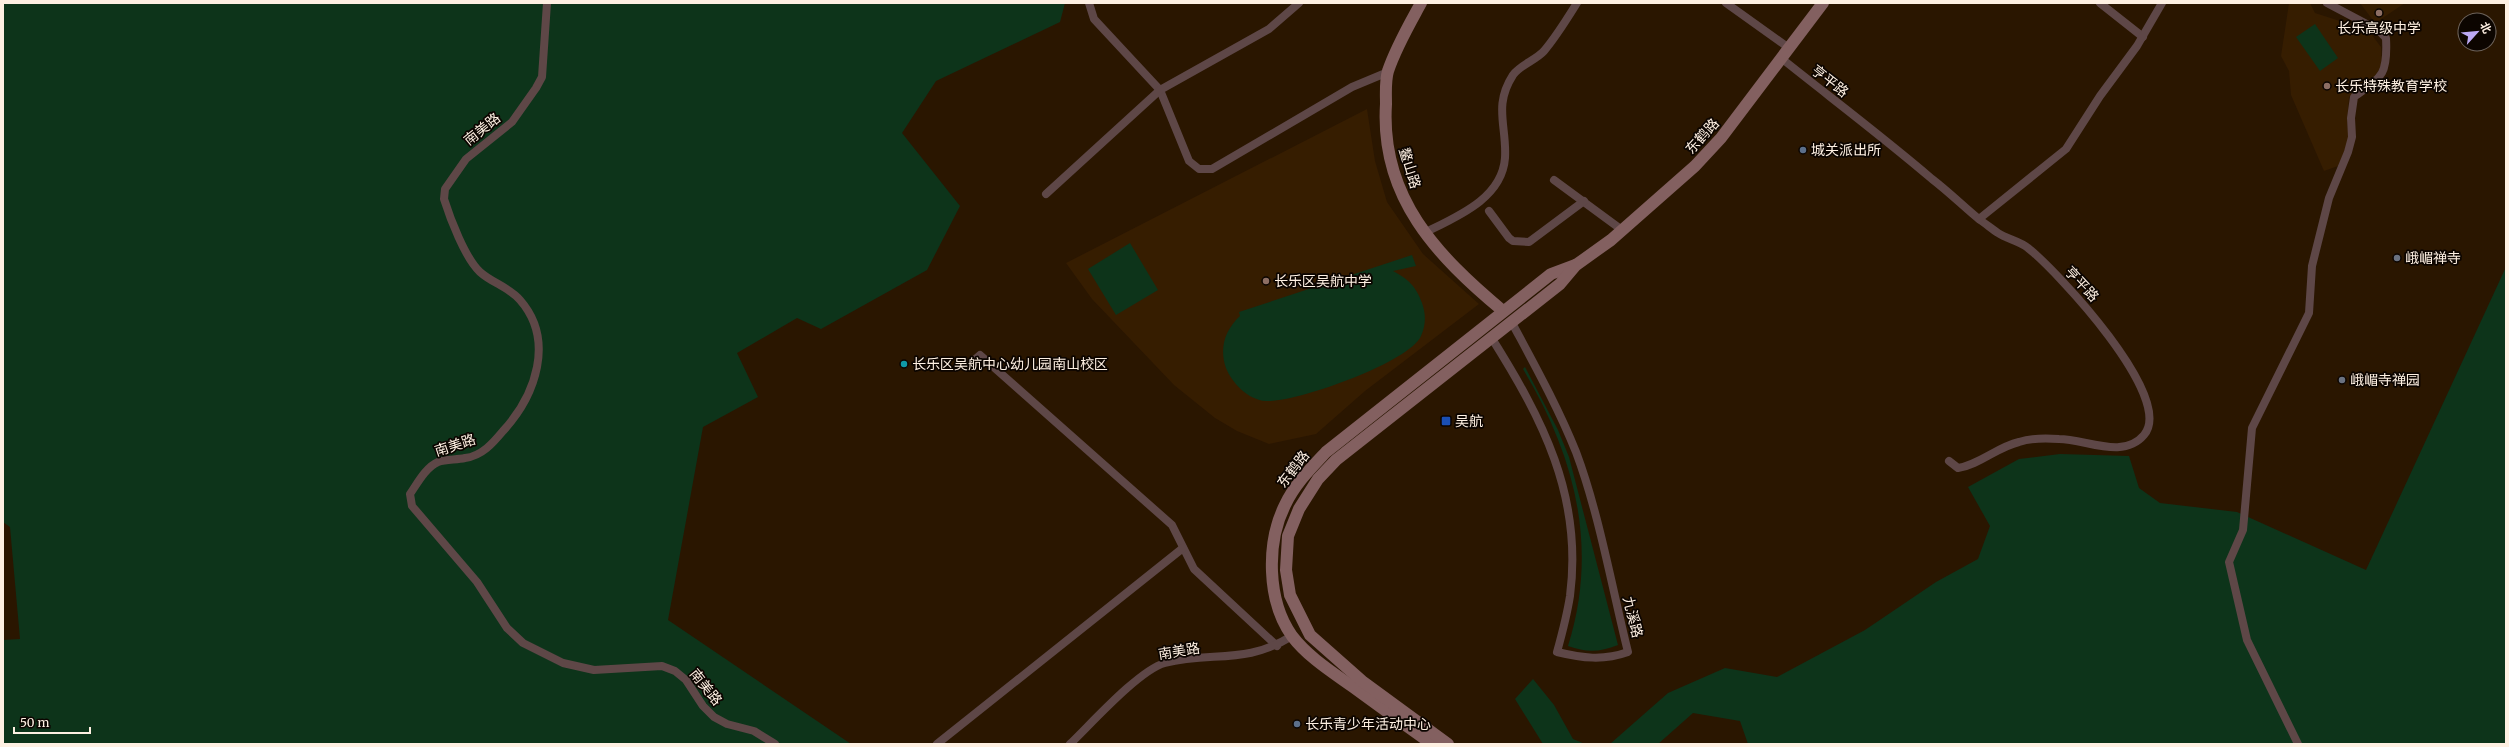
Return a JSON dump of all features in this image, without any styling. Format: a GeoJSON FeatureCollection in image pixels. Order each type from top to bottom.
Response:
{"type":"FeatureCollection","features":[{"type":"Feature","properties":{"kind":"main road","name":"鳌山路"},"geometry":{"type":"LineString","coordinates":[[1421,3],[1401,39],[1388,72],[1385,118],[1388,148],[1395,179],[1407,206],[1424,233],[1462,274],[1503,311]]}},
{"type":"Feature","properties":{"kind":"main road","name":"东鹤路"},"geometry":{"type":"LineString","coordinates":[[1448,744],[1362,681],[1310,635],[1290,595],[1286,570],[1288,536],[1299,509],[1318,479],[1355,444],[1560,284],[1576,265],[1622,230],[1691,171],[1722,138],[1823,3]]}},
{"type":"Feature","properties":{"kind":"main road","name":"东鹤路"},"geometry":{"type":"LineString","coordinates":[[1432,744],[1320,663],[1292,636],[1277,604],[1272,570],[1277,529],[1284,505],[1302,478],[1326,452],[1551,274],[1576,265]]}},
{"type":"Feature","properties":{"kind":"street","name":"南美路"},"geometry":{"type":"LineString","coordinates":[[547,3],[542,77],[512,122],[466,159],[445,189],[444,199],[469,255],[479,271],[519,298],[527,309],[535,324],[538,336],[540,361],[524,402],[507,427],[490,446],[477,455],[437,463],[419,480],[410,494],[412,506],[477,582],[507,628],[523,643],[563,663],[594,670],[662,666],[674,671],[686,680],[704,706],[714,717],[727,724],[754,731],[775,744]]}},
{"type":"Feature","properties":{"kind":"street"},"geometry":{"type":"LineString","coordinates":[[1088,3],[1094,19],[1160,90],[1189,161],[1199,169],[1212,169],[1352,87],[1388,72]]}},
{"type":"Feature","properties":{"kind":"street"},"geometry":{"type":"LineString","coordinates":[[1046,194],[1160,90],[1269,29],[1299,3]]}},
{"type":"Feature","properties":{"kind":"street"},"geometry":{"type":"LineString","coordinates":[[1424,233],[1481,202],[1498,181],[1505,158],[1501,122],[1503,96],[1514,74],[1544,52],[1577,3]]}},
{"type":"Feature","properties":{"kind":"street"},"geometry":{"type":"LineString","coordinates":[[1726,3],[1789,48]]}},
{"type":"Feature","properties":{"kind":"street"},"geometry":{"type":"LineString","coordinates":[[2100,3],[2143,37]]}},
{"type":"Feature","properties":{"kind":"street"},"geometry":{"type":"LineString","coordinates":[[1979,219],[2066,149],[2100,96],[2143,37],[2162,3]]}},
{"type":"Feature","properties":{"kind":"street"},"geometry":{"type":"LineString","coordinates":[[2298,744],[2247,640],[2229,562],[2243,530],[2252,428],[2309,313],[2312,266],[2329,198],[2348,152],[2352,137],[2351,118],[2354,97],[2376,81],[2385,71],[2386,38],[2378,30],[2327,3]]}},
{"type":"Feature","properties":{"kind":"street","name":"亨平路"},"geometry":{"type":"LineString","coordinates":[[1781,58],[1932,178],[1979,219],[1998,233],[2027,246],[2096,317],[2122,355],[2142,392],[2149,409],[2149,424],[2146,434],[2137,442],[2124,446],[2109,447],[2062,439],[2039,438],[2018,442],[1967,467],[1958,468],[1949,461]]}},
{"type":"Feature","properties":{"kind":"street"},"geometry":{"type":"LineString","coordinates":[[1554,180],[1622,230]]}},
{"type":"Feature","properties":{"kind":"street"},"geometry":{"type":"LineString","coordinates":[[1489,211],[1509,238],[1513,241],[1529,242],[1584,201]]}},
{"type":"Feature","properties":{"kind":"street","name":"九溪路"},"geometry":{"type":"LineString","coordinates":[[1491,337],[1540,421],[1563,484],[1571,532],[1572,562],[1570,596],[1557,652],[1578,657],[1599,659],[1628,652],[1588,490],[1576,453],[1562,418],[1511,321]]}},
{"type":"Feature","properties":{"kind":"street"},"geometry":{"type":"LineString","coordinates":[[972,362],[980,355],[1172,525],[1194,569],[1277,646]]}},
{"type":"Feature","properties":{"kind":"street"},"geometry":{"type":"LineString","coordinates":[[936,744],[1183,548]]}},
{"type":"Feature","properties":{"kind":"street","name":"南美路"},"geometry":{"type":"LineString","coordinates":[[1070,744],[1108,706],[1153,668],[1177,661],[1252,654],[1277,646],[1292,636]]}},
{"type":"Feature","properties":{"kind":"shaded area","name":"长乐特殊教育学校"},"geometry":{"type":"Polygon","coordinates":[[[2289,3],[2310,3],[2315,13],[2368,30],[2381,47],[2382,65],[2374,78],[2349,97],[2347,122],[2349,139],[2338,166],[2324,171],[2291,95],[2289,71],[2281,56],[2289,3]]]}},
{"type":"Feature","properties":{"kind":"shaded area","name":"长乐高级中学"},"geometry":{"type":"Polygon","coordinates":[[[2360,3],[2405,3],[2375,23],[2360,3]]]}},
{"type":"Feature","properties":{"kind":"shaded area","name":"长乐区吴航中学"},"geometry":{"type":"Polygon","coordinates":[[[1367,109],[1375,161],[1387,202],[1423,254],[1479,304],[1365,391],[1316,434],[1269,444],[1237,431],[1215,418],[1174,385],[1092,299],[1066,263],[1367,109]]]}},
{"type":"Feature","properties":{"kind":"green space"},"geometry":{"type":"Polygon","coordinates":[[[3,3],[1065,3],[1060,22],[936,81],[902,133],[960,206],[927,270],[821,329],[797,318],[737,353],[758,397],[703,427],[668,620],[851,744],[3,744],[3,640],[20,639],[10,527],[3,522],[3,3]]]}},
{"type":"Feature","properties":{"kind":"green space"},"geometry":{"type":"Polygon","coordinates":[[[2315,24],[2338,58],[2320,71],[2296,37],[2315,24]]]}},
{"type":"Feature","properties":{"kind":"green space"},"geometry":{"type":"Polygon","coordinates":[[[1130,243],[1158,290],[1116,315],[1088,269],[1130,243]]]}},
{"type":"Feature","properties":{"kind":"green space"},"geometry":{"type":"Polygon","coordinates":[[[1412,255],[1416,266],[1393,271],[1407,280],[1417,292],[1425,315],[1424,328],[1421,336],[1412,347],[1396,358],[1350,379],[1280,400],[1266,401],[1253,398],[1242,390],[1232,379],[1224,361],[1223,346],[1230,327],[1240,316],[1239,312],[1412,255]]]}},
{"type":"Feature","properties":{"kind":"green space"},"geometry":{"type":"Polygon","coordinates":[[[2506,267],[2506,744],[1748,744],[1740,721],[1693,713],[1658,744],[1610,744],[1668,693],[1725,668],[1777,677],[1865,630],[1936,582],[1978,559],[1990,526],[1968,487],[2019,459],[2060,454],[2129,456],[2139,488],[2160,503],[2237,512],[2366,570],[2506,267]]]}},
{"type":"Feature","properties":{"kind":"green space"},"geometry":{"type":"Polygon","coordinates":[[[1525,367],[1558,430],[1569,457],[1618,645],[1593,651],[1581,650],[1568,646],[1577,609],[1581,573],[1581,538],[1577,503],[1568,469],[1556,435],[1541,402],[1523,369],[1525,367]]]}},
{"type":"Feature","properties":{"kind":"green space"},"geometry":{"type":"Polygon","coordinates":[[[1533,679],[1554,705],[1573,739],[1585,744],[1543,744],[1515,699],[1533,679]]]}},
{"type":"Feature","properties":{"kind":"place","name":"长乐高级中学"},"geometry":{"type":"Point","coordinates":[2379,13]}},
{"type":"Feature","properties":{"kind":"place","name":"长乐特殊教育学校"},"geometry":{"type":"Point","coordinates":[2327,86]}},
{"type":"Feature","properties":{"kind":"place","name":"城关派出所"},"geometry":{"type":"Point","coordinates":[1803,150]}},
{"type":"Feature","properties":{"kind":"place","name":"峨嵋禅寺"},"geometry":{"type":"Point","coordinates":[2397,258]}},
{"type":"Feature","properties":{"kind":"place","name":"长乐区吴航中学"},"geometry":{"type":"Point","coordinates":[1266,281]}},
{"type":"Feature","properties":{"kind":"place","name":"长乐区吴航中心幼儿园南山校区"},"geometry":{"type":"Point","coordinates":[904,364]}},
{"type":"Feature","properties":{"kind":"place","name":"峨嵋寺禅园"},"geometry":{"type":"Point","coordinates":[2342,380]}},
{"type":"Feature","properties":{"kind":"place","name":"吴航"},"geometry":{"type":"Point","coordinates":[1446,421]}},
{"type":"Feature","properties":{"kind":"place","name":"长乐青少年活动中心"},"geometry":{"type":"Point","coordinates":[1297,724]}}]}
